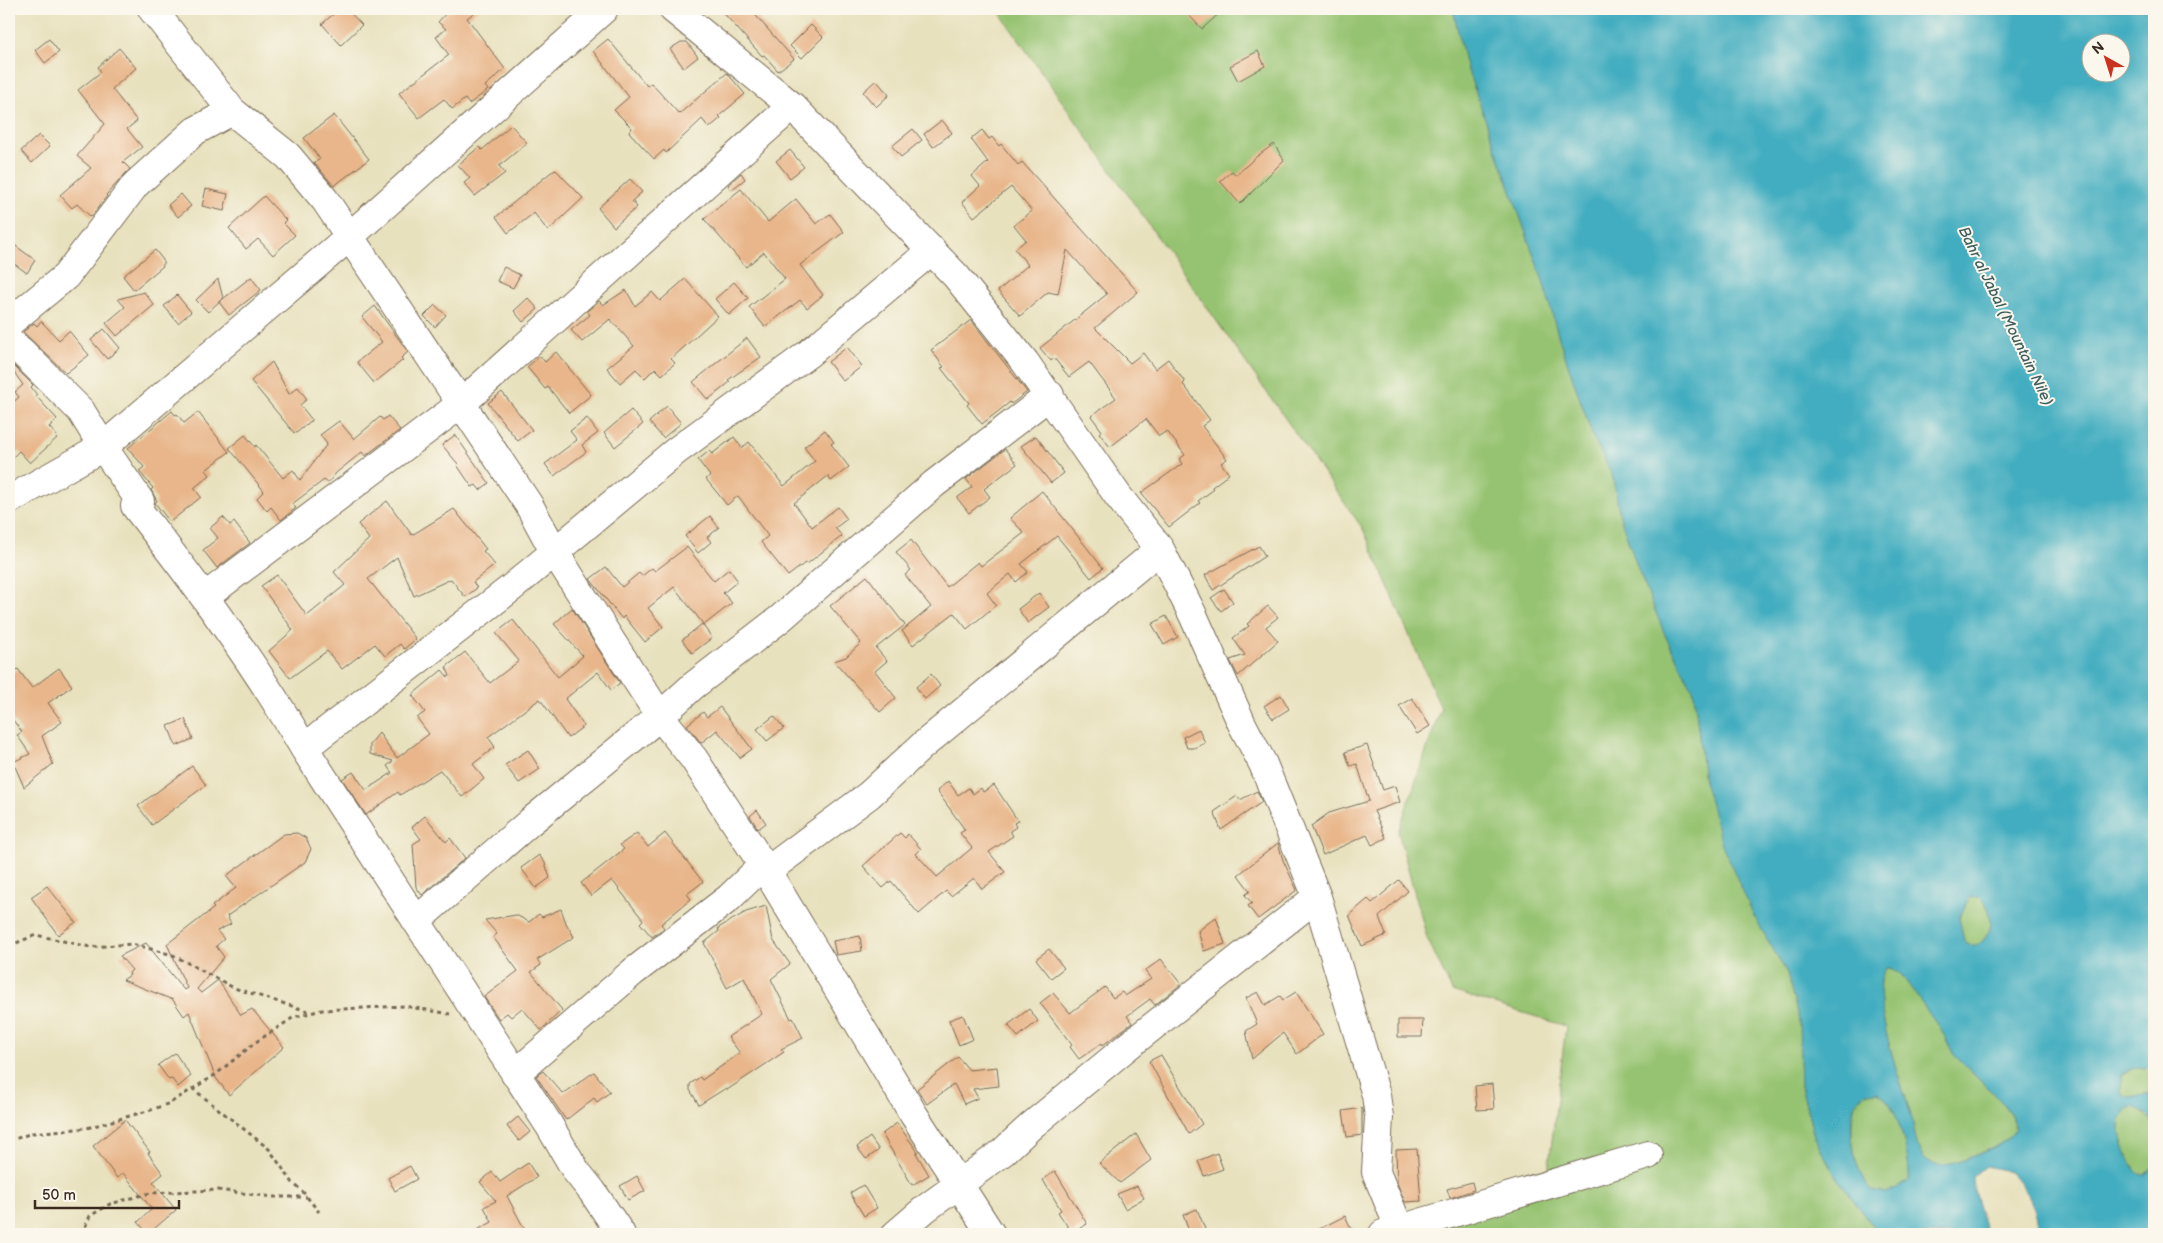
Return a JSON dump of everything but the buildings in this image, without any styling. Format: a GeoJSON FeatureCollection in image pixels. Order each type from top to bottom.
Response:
{"type":"FeatureCollection","features":[{"type":"Feature","properties":{"kind":"street"},"geometry":{"type":"LineString","coordinates":[[152,9],[232,110],[288,156],[324,200],[412,328],[529,505],[554,551],[660,716],[694,759],[765,868],[914,1115],[991,1234]]}},
{"type":"Feature","properties":{"kind":"street"},"geometry":{"type":"LineString","coordinates":[[9,500],[103,448],[348,237],[604,9]]}},
{"type":"Feature","properties":{"kind":"street"},"geometry":{"type":"LineString","coordinates":[[673,9],[792,106],[932,250],[975,300],[1050,395],[1118,496],[1160,549],[1193,615],[1242,724],[1263,764],[1317,897],[1376,1095],[1379,1117],[1376,1172],[1391,1232],[1648,1155]]}},
{"type":"Feature","properties":{"kind":"street"},"geometry":{"type":"LineString","coordinates":[[206,596],[461,404],[792,106]]}},
{"type":"Feature","properties":{"kind":"street"},"geometry":{"type":"LineString","coordinates":[[9,323],[66,276],[136,184],[195,131],[232,110]]}},
{"type":"Feature","properties":{"kind":"street"},"geometry":{"type":"LineString","coordinates":[[304,748],[510,589],[676,451],[808,354],[932,250]]}},
{"type":"Feature","properties":{"kind":"street"},"geometry":{"type":"LineString","coordinates":[[9,341],[81,411],[103,448],[140,501],[135,506],[206,596],[277,702],[304,748],[515,1074],[550,1124],[576,1171],[592,1191],[617,1233]]}},
{"type":"Feature","properties":{"kind":"street"},"geometry":{"type":"LineString","coordinates":[[416,921],[530,822],[660,716],[693,686],[781,618],[934,484],[1050,395]]}},
{"type":"Feature","properties":{"kind":"street"},"geometry":{"type":"LineString","coordinates":[[515,1074],[633,972],[765,868],[869,795],[922,746],[1160,549]]}},
{"type":"Feature","properties":{"kind":"street"},"geometry":{"type":"LineString","coordinates":[[896,1234],[1003,1152],[1031,1126],[1128,1046],[1317,897]]}},
{"type":"Feature","properties":{"kind":"path"},"geometry":{"type":"LineString","coordinates":[[9,946],[36,935],[90,947],[132,944],[174,955],[234,988],[313,1012]]}},
{"type":"Feature","properties":{"kind":"path"},"geometry":{"type":"LineString","coordinates":[[9,1141],[32,1133],[87,1128],[170,1103],[215,1075],[256,1042],[294,1017],[313,1012],[404,1006],[480,1020]]}},
{"type":"Feature","properties":{"kind":"path"},"geometry":{"type":"LineString","coordinates":[[192,1088],[269,1149],[294,1184],[307,1196],[319,1212]]}},
{"type":"Feature","properties":{"kind":"path"},"geometry":{"type":"LineString","coordinates":[[82,1234],[90,1216],[110,1204],[150,1193],[218,1190],[272,1197],[307,1196]]}},
{"type":"Feature","properties":{"kind":"green space"},"geometry":{"type":"Polygon","coordinates":[[[997,9],[1453,9],[1465,62],[1543,281],[1559,338],[1593,437],[1612,474],[1620,516],[1638,569],[1666,637],[1694,692],[1704,781],[1754,916],[1787,973],[1799,1020],[1801,1086],[1814,1136],[1836,1177],[1879,1234],[1406,1234],[1546,1189],[1566,1026],[1452,991],[1427,938],[1398,832],[1441,708],[1363,529],[997,9]]]}},
{"type":"Feature","properties":{"kind":"green space"},"geometry":{"type":"Polygon","coordinates":[[[1981,897],[1989,910],[1991,924],[1982,942],[1975,947],[1964,941],[1959,918],[1969,898],[1981,897]]]}},
{"type":"Feature","properties":{"kind":"green space"},"geometry":{"type":"Polygon","coordinates":[[[1886,968],[1901,974],[1943,1033],[1954,1055],[2001,1101],[2012,1116],[2015,1130],[2006,1140],[1984,1152],[1949,1164],[1932,1164],[1923,1158],[1916,1142],[1912,1119],[1888,1042],[1883,1019],[1880,998],[1881,981],[1886,968]]]}},
{"type":"Feature","properties":{"kind":"green space"},"geometry":{"type":"Polygon","coordinates":[[[2154,1067],[2154,1094],[2127,1097],[2121,1092],[2121,1075],[2130,1069],[2154,1067]]]}},
{"type":"Feature","properties":{"kind":"green space"},"geometry":{"type":"Polygon","coordinates":[[[1878,1092],[1889,1103],[1897,1119],[1906,1152],[1909,1173],[1909,1181],[1886,1194],[1871,1189],[1860,1174],[1854,1152],[1852,1128],[1855,1105],[1864,1093],[1878,1092]]]}},
{"type":"Feature","properties":{"kind":"green space"},"geometry":{"type":"Polygon","coordinates":[[[2134,1107],[2143,1113],[2153,1125],[2155,1139],[2154,1165],[2145,1175],[2139,1174],[2131,1163],[2124,1149],[2120,1134],[2123,1116],[2127,1109],[2134,1107]]]}},
{"type":"Feature","properties":{"kind":"water","name":"Bahr al Jabal (Mountain Nile)"},"geometry":{"type":"Polygon","coordinates":[[[1453,9],[2154,9],[2154,1067],[2130,1069],[2121,1075],[2121,1092],[2127,1097],[2154,1094],[2154,1124],[2147,1115],[2134,1107],[2127,1109],[2121,1119],[2120,1134],[2124,1149],[2139,1174],[2145,1175],[2154,1165],[2154,1234],[2037,1234],[2038,1228],[2035,1211],[2021,1185],[2012,1174],[1985,1166],[1973,1176],[1974,1190],[1987,1234],[1879,1234],[1836,1177],[1814,1136],[1801,1086],[1799,1020],[1787,973],[1754,916],[1723,847],[1704,781],[1694,692],[1666,637],[1638,569],[1620,516],[1612,474],[1593,437],[1559,338],[1543,281],[1465,62],[1453,9]],[[1981,897],[1969,898],[1959,918],[1964,941],[1975,947],[1982,942],[1991,924],[1989,911],[1981,897]],[[1886,968],[1881,980],[1880,998],[1883,1019],[1920,1153],[1932,1164],[1943,1165],[1961,1161],[2006,1140],[2015,1130],[2012,1116],[2001,1101],[1954,1055],[1943,1033],[1901,974],[1886,968]],[[1878,1092],[1864,1093],[1852,1113],[1851,1124],[1857,1162],[1865,1183],[1873,1190],[1886,1193],[1909,1181],[1909,1173],[1906,1152],[1897,1119],[1888,1102],[1878,1092]]]}}]}
